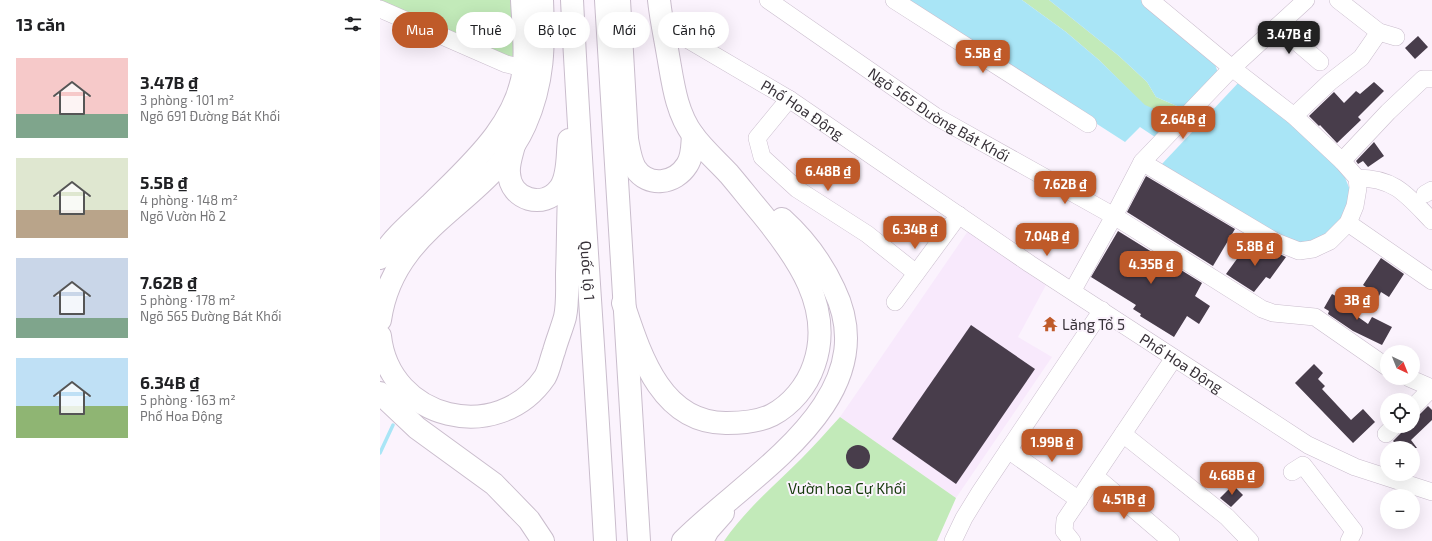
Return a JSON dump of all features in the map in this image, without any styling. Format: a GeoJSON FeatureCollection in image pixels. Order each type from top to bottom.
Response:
{"type":"FeatureCollection","features":[{"type":"Feature","properties":{"kind":"main road"},"geometry":{"type":"LineString","coordinates":[[380,258],[390,243],[463,172],[498,134],[513,106],[524,68],[522,0]]}},
{"type":"Feature","properties":{"kind":"main road"},"geometry":{"type":"LineString","coordinates":[[380,320],[387,287],[406,255],[435,223],[493,171],[514,144],[525,126],[540,84],[544,39],[542,0]]}},
{"type":"Feature","properties":{"kind":"main road","name":"Quốc lộ 1"},"geometry":{"type":"LineString","coordinates":[[572,0],[606,541]]}},
{"type":"Feature","properties":{"kind":"main road"},"geometry":{"type":"LineString","coordinates":[[606,0],[617,208],[639,541]]}},
{"type":"Feature","properties":{"kind":"main road"},"geometry":{"type":"LineString","coordinates":[[619,0],[627,138],[630,157],[636,170],[647,179],[654,182],[664,182],[672,178],[687,165],[692,154],[693,135]]}},
{"type":"Feature","properties":{"kind":"main road"},"geometry":{"type":"LineString","coordinates":[[659,0],[661,12]]}},
{"type":"Feature","properties":{"kind":"main road"},"geometry":{"type":"LineString","coordinates":[[623,303],[638,348],[652,377],[670,400],[692,415],[718,423],[746,423],[772,415],[794,398],[810,376],[820,350],[820,323],[814,296],[804,271],[782,238],[693,135],[677,105],[667,48]]}},
{"type":"Feature","properties":{"kind":"main road"},"geometry":{"type":"LineString","coordinates":[[514,144],[509,173],[514,188],[524,198],[532,200],[539,201],[554,194],[560,188],[564,180],[576,78]]}},
{"type":"Feature","properties":{"kind":"main road"},"geometry":{"type":"LineString","coordinates":[[380,336],[388,368],[396,380],[406,391],[424,405],[446,414],[476,416],[504,410],[521,402],[546,376],[565,317],[569,197],[576,78]]}},
{"type":"Feature","properties":{"kind":"main road"},"geometry":{"type":"LineString","coordinates":[[617,208],[627,138]]}},
{"type":"Feature","properties":{"kind":"main road"},"geometry":{"type":"LineString","coordinates":[[702,541],[708,530],[752,481],[814,419],[834,390],[844,360],[846,332],[841,303],[828,276],[811,251],[786,223],[730,176]]}},
{"type":"Feature","properties":{"kind":"main road"},"geometry":{"type":"LineString","coordinates":[[380,393],[418,428],[494,484],[529,520],[543,541]]}},
{"type":"Feature","properties":{"kind":"main road"},"geometry":{"type":"LineString","coordinates":[[683,541],[699,524],[752,481]]}},
{"type":"Feature","properties":{"kind":"street","name":"Ngõ 565 Đường Bát Khối"},"geometry":{"type":"LineString","coordinates":[[768,0],[935,116],[1114,216],[1262,309],[1273,313],[1301,315],[1315,318],[1380,362]]}},
{"type":"Feature","properties":{"kind":"street"},"geometry":{"type":"LineString","coordinates":[[894,0],[1088,124]]}},
{"type":"Feature","properties":{"kind":"street"},"geometry":{"type":"LineString","coordinates":[[1142,162],[1276,242],[1299,251],[1314,249],[1330,242],[1348,223],[1355,206],[1358,188],[1357,178],[1342,161],[1294,116],[1232,68],[1150,0]]}},
{"type":"Feature","properties":{"kind":"street"},"geometry":{"type":"LineString","coordinates":[[1073,290],[1142,162],[1232,68],[1306,0]]}},
{"type":"Feature","properties":{"kind":"street"},"geometry":{"type":"LineString","coordinates":[[1338,0],[1379,32],[1396,37]]}},
{"type":"Feature","properties":{"kind":"street"},"geometry":{"type":"LineString","coordinates":[[380,9],[506,64],[524,68]]}},
{"type":"Feature","properties":{"kind":"street"},"geometry":{"type":"LineString","coordinates":[[1278,26],[1320,62]]}},
{"type":"Feature","properties":{"kind":"street"},"geometry":{"type":"LineString","coordinates":[[1294,116],[1330,82],[1361,58],[1379,32]]}},
{"type":"Feature","properties":{"kind":"street","name":"Phố Hoa Động"},"geometry":{"type":"LineString","coordinates":[[702,48],[789,99],[1030,264],[1073,290],[1174,358],[1323,453],[1355,467],[1432,492]]}},
{"type":"Feature","properties":{"kind":"street"},"geometry":{"type":"LineString","coordinates":[[1342,161],[1388,112],[1423,79],[1432,79]]}},
{"type":"Feature","properties":{"kind":"street"},"geometry":{"type":"LineString","coordinates":[[789,99],[757,138],[762,157],[797,189],[867,234],[916,273]]}},
{"type":"Feature","properties":{"kind":"street"},"geometry":{"type":"LineString","coordinates":[[1357,178],[1374,178],[1395,186],[1432,220]]}},
{"type":"Feature","properties":{"kind":"street"},"geometry":{"type":"LineString","coordinates":[[895,302],[959,215]]}},
{"type":"Feature","properties":{"kind":"street"},"geometry":{"type":"LineString","coordinates":[[1348,223],[1432,281]]}},
{"type":"Feature","properties":{"kind":"street"},"geometry":{"type":"LineString","coordinates":[[953,541],[968,511],[1102,310]]}},
{"type":"Feature","properties":{"kind":"street"},"geometry":{"type":"LineString","coordinates":[[1072,541],[1064,531],[1065,520],[1174,358]]}},
{"type":"Feature","properties":{"kind":"street"},"geometry":{"type":"LineString","coordinates":[[1420,383],[1432,388],[1420,400]]}},
{"type":"Feature","properties":{"kind":"street"},"geometry":{"type":"LineString","coordinates":[[1123,434],[1158,460],[1227,518],[1250,541]]}},
{"type":"Feature","properties":{"kind":"street"},"geometry":{"type":"LineString","coordinates":[[1008,450],[1079,500]]}},
{"type":"Feature","properties":{"kind":"street"},"geometry":{"type":"LineString","coordinates":[[1292,472],[1304,465],[1354,531],[1349,541]]}},
{"type":"Feature","properties":{"kind":"street"},"geometry":{"type":"LineString","coordinates":[[1095,476],[1171,541]]}},
{"type":"Feature","properties":{"kind":"shaded area"},"geometry":{"type":"Polygon","coordinates":[[[968,231],[1046,285],[1018,337],[1052,357],[956,498],[840,417],[968,231]]]}},
{"type":"Feature","properties":{"kind":"green space"},"geometry":{"type":"Polygon","coordinates":[[[380,0],[513,0],[514,12],[456,12],[456,38],[448,34],[448,12],[396,12],[380,5],[380,0]]]}},
{"type":"Feature","properties":{"kind":"green space"},"geometry":{"type":"Polygon","coordinates":[[[1022,0],[1049,0],[1119,56],[1147,82],[1156,97],[1184,109],[1172,120],[1159,111],[1145,106],[1099,60],[1066,32],[1022,0]]]}},
{"type":"Feature","properties":{"kind":"green space"},"geometry":{"type":"Polygon","coordinates":[[[480,48],[516,48],[517,64],[480,48]]]}},
{"type":"Feature","properties":{"kind":"green space","name":"Vườn hoa Cự Khối"},"geometry":{"type":"Polygon","coordinates":[[[840,417],[956,498],[937,541],[724,541],[751,508],[807,453],[840,417]]]}},
{"type":"Feature","properties":{"kind":"water"},"geometry":{"type":"Polygon","coordinates":[[[904,0],[1022,0],[1066,32],[1099,60],[1145,105],[1159,111],[1172,120],[1155,137],[1140,127],[1125,142],[904,0]]]}},
{"type":"Feature","properties":{"kind":"water"},"geometry":{"type":"Polygon","coordinates":[[[1049,0],[1141,0],[1215,64],[1218,73],[1184,109],[1156,97],[1147,82],[1119,56],[1049,0]]]}},
{"type":"Feature","properties":{"kind":"water"},"geometry":{"type":"Polygon","coordinates":[[[1240,81],[1300,127],[1344,175],[1350,190],[1350,206],[1341,221],[1317,241],[1293,243],[1161,165],[1240,81]]]}},
{"type":"Feature","properties":{"kind":"building"},"geometry":{"type":"Polygon","coordinates":[[[1418,36],[1428,47],[1415,59],[1405,48],[1418,36]]]}},
{"type":"Feature","properties":{"kind":"building"},"geometry":{"type":"Polygon","coordinates":[[[1374,82],[1384,91],[1358,117],[1361,120],[1337,143],[1309,116],[1334,92],[1344,103],[1356,91],[1360,94],[1374,82]]]}},
{"type":"Feature","properties":{"kind":"building"},"geometry":{"type":"Polygon","coordinates":[[[1374,142],[1384,156],[1368,167],[1363,161],[1358,164],[1356,161],[1374,142]]]}},
{"type":"Feature","properties":{"kind":"building"},"geometry":{"type":"Polygon","coordinates":[[[1146,176],[1235,229],[1213,266],[1127,212],[1146,176]]]}},
{"type":"Feature","properties":{"kind":"building"},"geometry":{"type":"Polygon","coordinates":[[[1118,231],[1202,283],[1195,296],[1210,306],[1199,324],[1187,316],[1174,337],[1140,316],[1141,314],[1133,309],[1136,305],[1091,277],[1118,231]]]}},
{"type":"Feature","properties":{"kind":"building"},"geometry":{"type":"Polygon","coordinates":[[[1247,245],[1262,256],[1267,248],[1286,257],[1270,279],[1266,277],[1254,292],[1226,274],[1247,245]]]}},
{"type":"Feature","properties":{"kind":"building"},"geometry":{"type":"Polygon","coordinates":[[[1381,258],[1404,274],[1389,297],[1381,292],[1379,296],[1363,285],[1381,258]]]}},
{"type":"Feature","properties":{"kind":"building"},"geometry":{"type":"Polygon","coordinates":[[[1332,294],[1347,302],[1344,307],[1368,324],[1372,317],[1392,327],[1382,345],[1353,331],[1328,314],[1329,311],[1324,308],[1332,294]]]}},
{"type":"Feature","properties":{"kind":"building"},"geometry":{"type":"Polygon","coordinates":[[[971,325],[1035,369],[956,484],[892,439],[971,325]]]}},
{"type":"Feature","properties":{"kind":"building"},"geometry":{"type":"Polygon","coordinates":[[[1314,364],[1323,373],[1318,379],[1325,386],[1322,389],[1351,420],[1363,409],[1375,422],[1353,443],[1295,383],[1314,364]]]}},
{"type":"Feature","properties":{"kind":"building"},"geometry":{"type":"Polygon","coordinates":[[[1428,406],[1432,410],[1432,420],[1420,431],[1420,414],[1428,406]]]}},
{"type":"Feature","properties":{"kind":"building"},"geometry":{"type":"Polygon","coordinates":[[[1401,433],[1418,433],[1411,440],[1412,441],[1393,441],[1401,433]]]}},
{"type":"Feature","properties":{"kind":"building"},"geometry":{"type":"Polygon","coordinates":[[[858,445],[866,449],[870,457],[866,465],[858,469],[850,465],[846,457],[850,449],[858,445]]]}},
{"type":"Feature","properties":{"kind":"building"},"geometry":{"type":"Polygon","coordinates":[[[1233,485],[1243,495],[1231,507],[1220,498],[1233,485]]]}},
{"type":"Feature","properties":{"kind":"waterway"},"geometry":{"type":"LineString","coordinates":[[380,453],[393,425]]}},
{"type":"Feature","properties":{"kind":"place","name":"Lăng Tổ 5"},"geometry":{"type":"Point","coordinates":[1050,324]}}]}
